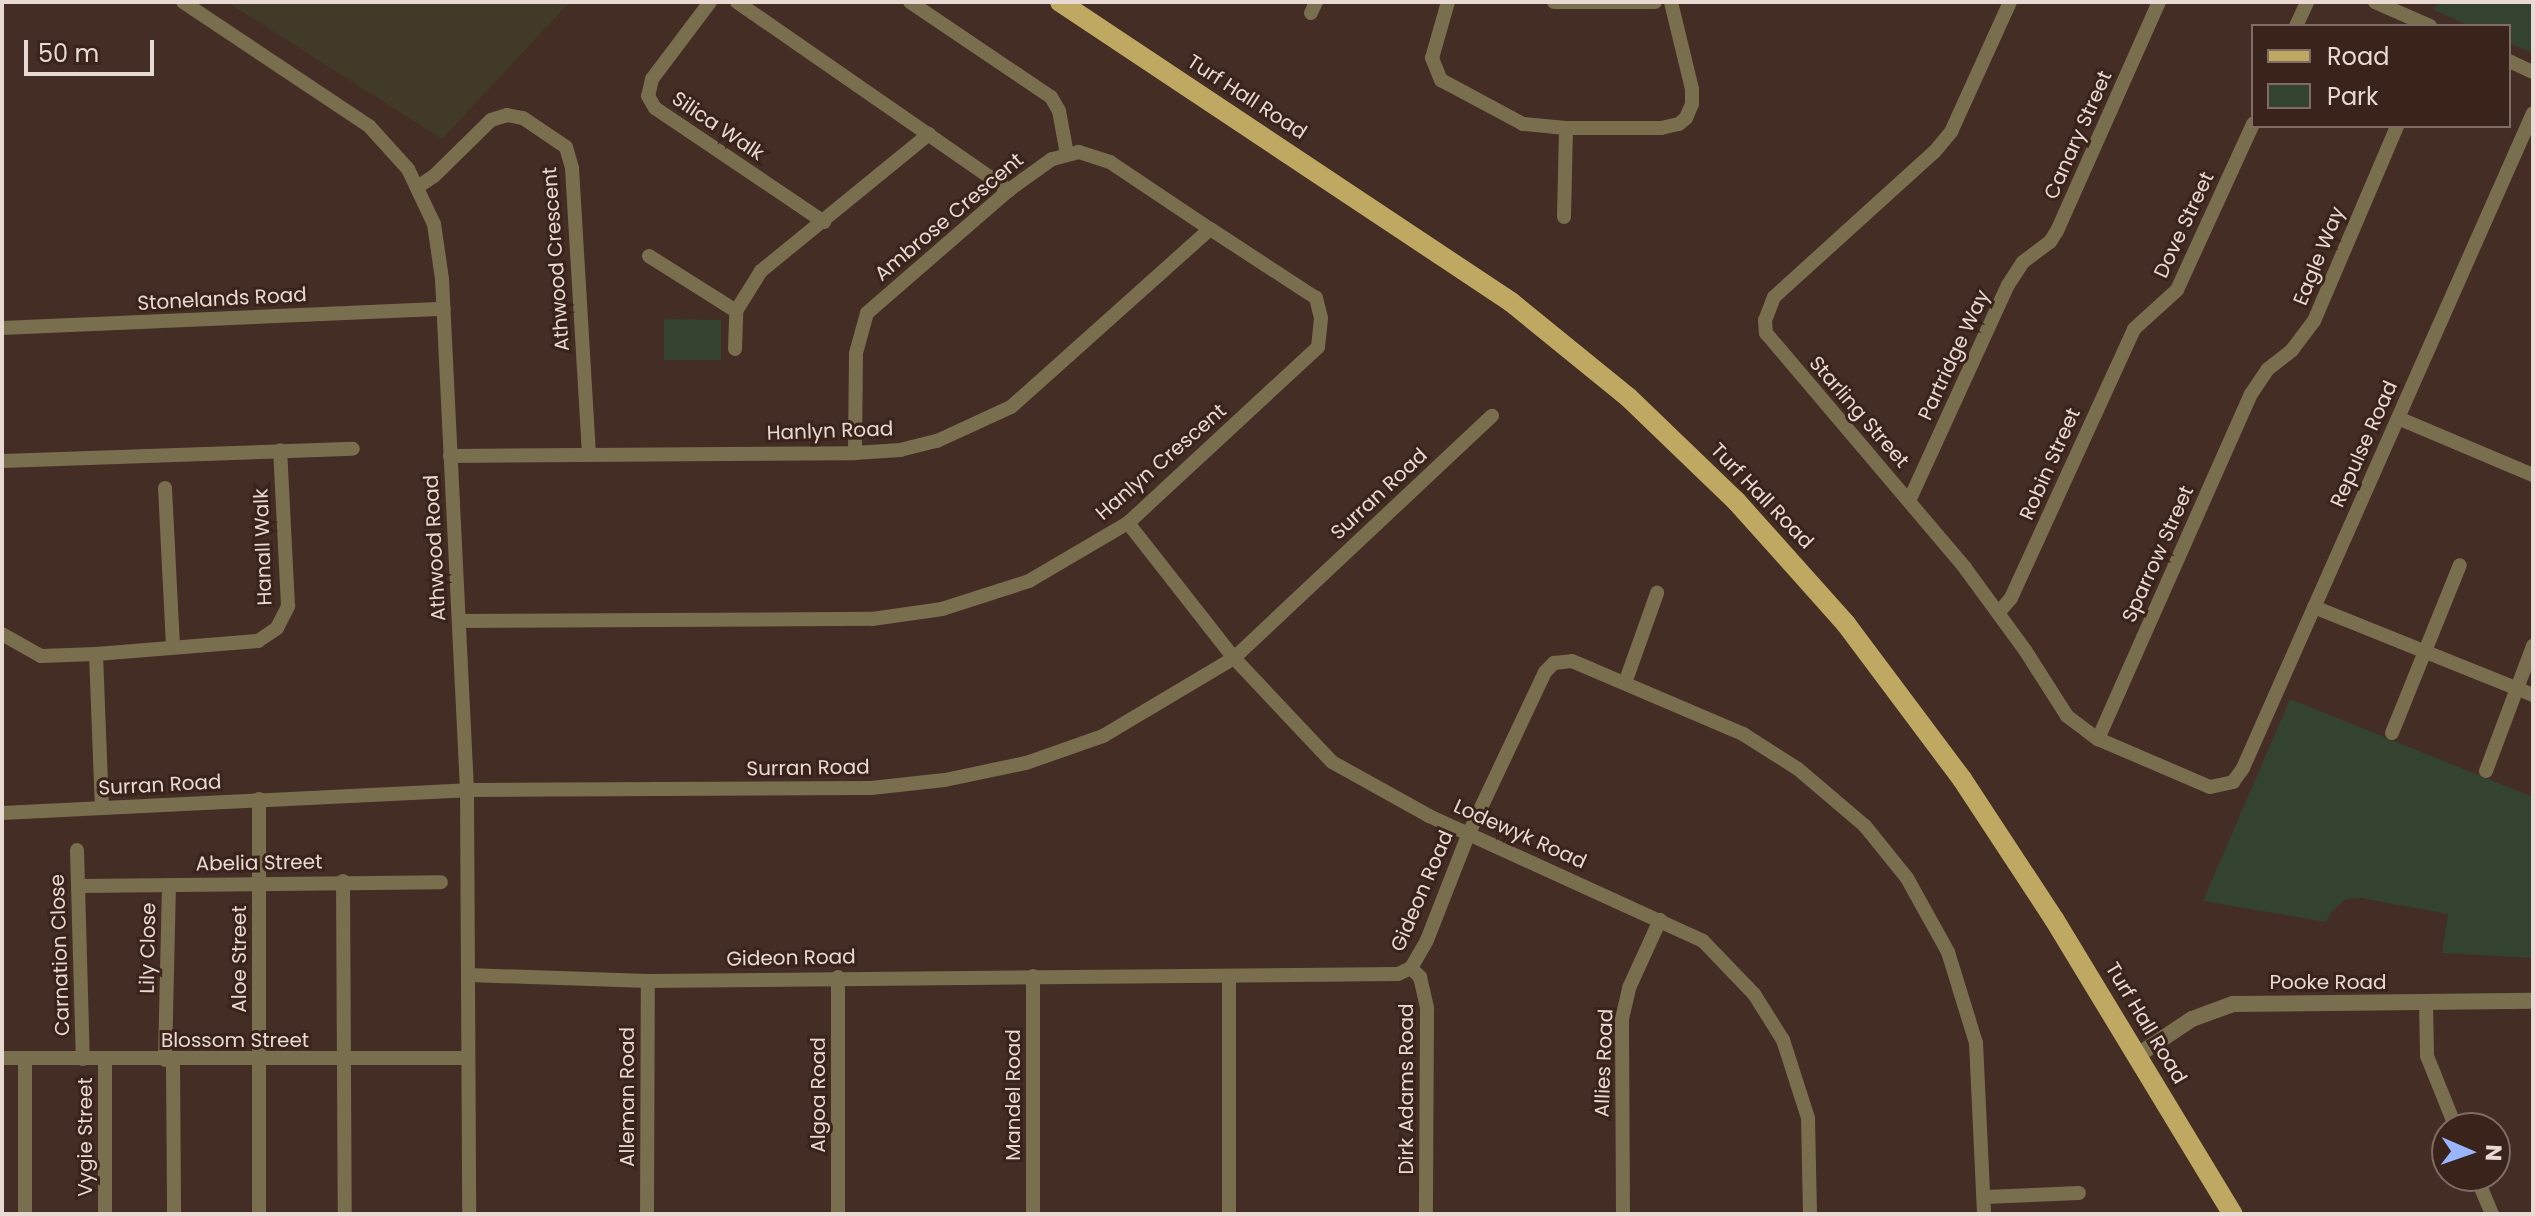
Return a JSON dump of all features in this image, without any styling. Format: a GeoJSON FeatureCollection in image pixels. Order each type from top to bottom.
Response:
{"type":"FeatureCollection","features":[{"type":"Feature","properties":{"kind":"main road","name":"Turf Hall Road"},"geometry":{"type":"LineString","coordinates":[[1060,2],[1511,302],[1628,397],[1683,448],[1791,560],[1903,697],[2029,880],[2233,1214]]}},
{"type":"Feature","properties":{"kind":"street","name":"Athwood Road"},"geometry":{"type":"LineString","coordinates":[[183,2],[369,126],[394,149],[419,186],[434,224],[444,309],[467,790],[469,1214]]}},
{"type":"Feature","properties":{"kind":"street","name":"Silica Walk"},"geometry":{"type":"LineString","coordinates":[[710,2],[652,79],[648,96],[655,108],[824,222]]}},
{"type":"Feature","properties":{"kind":"street"},"geometry":{"type":"LineString","coordinates":[[737,2],[1009,190]]}},
{"type":"Feature","properties":{"kind":"street"},"geometry":{"type":"LineString","coordinates":[[910,2],[1051,97],[1059,111],[1067,154],[1079,152],[1110,162],[1210,229]]}},
{"type":"Feature","properties":{"kind":"street"},"geometry":{"type":"LineString","coordinates":[[1448,2],[1432,53],[1435,71],[1441,80],[1523,124],[1566,128],[1661,128],[1679,124],[1686,118],[1692,104],[1692,89],[1671,2]]}},
{"type":"Feature","properties":{"kind":"street"},"geometry":{"type":"LineString","coordinates":[[1554,2],[1655,2]]}},
{"type":"Feature","properties":{"kind":"street","name":"Starling Street"},"geometry":{"type":"LineString","coordinates":[[2010,2],[1951,132],[1934,152],[1774,297],[1765,320],[1770,340],[1909,501],[1999,612],[2067,716],[2098,739],[2210,787],[2226,786]]}},
{"type":"Feature","properties":{"kind":"street","name":"Canary Street"},"geometry":{"type":"LineString","coordinates":[[2016,270],[2057,231],[2159,2]]}},
{"type":"Feature","properties":{"kind":"street"},"geometry":{"type":"LineString","coordinates":[[2297,24],[2307,2]]}},
{"type":"Feature","properties":{"kind":"street"},"geometry":{"type":"LineString","coordinates":[[2375,2],[2425,24]]}},
{"type":"Feature","properties":{"kind":"street"},"geometry":{"type":"LineString","coordinates":[[2511,62],[2533,72]]}},
{"type":"Feature","properties":{"kind":"street","name":"Repulse Road"},"geometry":{"type":"LineString","coordinates":[[2226,786],[2243,768],[2533,113]]}},
{"type":"Feature","properties":{"kind":"street","name":"Athwood Crescent"},"geometry":{"type":"LineString","coordinates":[[419,186],[434,176],[491,120],[507,115],[523,118],[566,147],[572,168],[589,454]]}},
{"type":"Feature","properties":{"kind":"street"},"geometry":{"type":"LineString","coordinates":[[1564,217],[1566,128]]}},
{"type":"Feature","properties":{"kind":"street","name":"Dove Street"},"geometry":{"type":"LineString","coordinates":[[2134,329],[2177,290],[2251,128]]}},
{"type":"Feature","properties":{"kind":"street","name":"Eagle Way"},"geometry":{"type":"LineString","coordinates":[[2256,385],[2272,364],[2300,342],[2314,321],[2396,128]]}},
{"type":"Feature","properties":{"kind":"street"},"geometry":{"type":"LineString","coordinates":[[735,349],[736,311],[761,271],[929,134]]}},
{"type":"Feature","properties":{"kind":"street","name":"Ambrose Crescent"},"geometry":{"type":"LineString","coordinates":[[855,453],[856,353],[867,313],[1009,190],[1052,159],[1067,154]]}},
{"type":"Feature","properties":{"kind":"street","name":"Hanlyn Road"},"geometry":{"type":"LineString","coordinates":[[450,456],[855,453],[900,450],[937,441],[1011,407],[1210,229]]}},
{"type":"Feature","properties":{"kind":"street","name":"Hanlyn Crescent"},"geometry":{"type":"LineString","coordinates":[[459,621],[872,619],[942,609],[1029,581],[1128,523],[1318,347],[1321,318],[1316,298],[1210,229]]}},
{"type":"Feature","properties":{"kind":"street"},"geometry":{"type":"LineString","coordinates":[[649,256],[736,311]]}},
{"type":"Feature","properties":{"kind":"street","name":"Partridge Way"},"geometry":{"type":"LineString","coordinates":[[1909,501],[2016,270]]}},
{"type":"Feature","properties":{"kind":"street","name":"Stonelands Road"},"geometry":{"type":"LineString","coordinates":[[2,328],[444,309]]}},
{"type":"Feature","properties":{"kind":"street","name":"Robin Street"},"geometry":{"type":"LineString","coordinates":[[1999,612],[2016,588],[2134,329]]}},
{"type":"Feature","properties":{"kind":"street","name":"Sparrow Street"},"geometry":{"type":"LineString","coordinates":[[2098,739],[2256,385]]}},
{"type":"Feature","properties":{"kind":"street","name":"Surran Road"},"geometry":{"type":"LineString","coordinates":[[2,813],[467,790],[871,788],[945,780],[1026,763],[1103,736],[1234,658],[1492,416]]}},
{"type":"Feature","properties":{"kind":"street"},"geometry":{"type":"LineString","coordinates":[[2398,418],[2533,475]]}},
{"type":"Feature","properties":{"kind":"street"},"geometry":{"type":"LineString","coordinates":[[2,461],[353,449]]}},
{"type":"Feature","properties":{"kind":"street","name":"Hanall Walk"},"geometry":{"type":"LineString","coordinates":[[2,634],[41,656],[258,641],[277,628],[288,606],[280,450]]}},
{"type":"Feature","properties":{"kind":"street"},"geometry":{"type":"LineString","coordinates":[[165,488],[173,647]]}},
{"type":"Feature","properties":{"kind":"street","name":"Lodewyk Road"},"geometry":{"type":"LineString","coordinates":[[1128,523],[1234,658],[1332,762],[1469,833],[1703,941],[1754,994],[1783,1040],[1808,1118],[1810,1214]]}},
{"type":"Feature","properties":{"kind":"street"},"geometry":{"type":"LineString","coordinates":[[2392,733],[2460,565]]}},
{"type":"Feature","properties":{"kind":"street"},"geometry":{"type":"LineString","coordinates":[[1625,683],[1657,593]]}},
{"type":"Feature","properties":{"kind":"street"},"geometry":{"type":"LineString","coordinates":[[2314,607],[2533,695]]}},
{"type":"Feature","properties":{"kind":"street"},"geometry":{"type":"LineString","coordinates":[[2486,771],[2533,646]]}},
{"type":"Feature","properties":{"kind":"street"},"geometry":{"type":"LineString","coordinates":[[96,654],[102,808]]}},
{"type":"Feature","properties":{"kind":"street","name":"Gideon Road"},"geometry":{"type":"LineString","coordinates":[[468,975],[648,981],[838,977],[1382,976],[1411,968],[1427,940],[1469,833],[1545,672],[1554,663],[1572,661],[1743,734],[1798,769],[1865,826],[1907,878],[1948,952],[1976,1043],[1984,1214]]}},
{"type":"Feature","properties":{"kind":"street","name":"Aloe Street"},"geometry":{"type":"LineString","coordinates":[[259,799],[259,1214]]}},
{"type":"Feature","properties":{"kind":"street","name":"Carnation Close"},"geometry":{"type":"LineString","coordinates":[[77,850],[83,1059]]}},
{"type":"Feature","properties":{"kind":"street"},"geometry":{"type":"LineString","coordinates":[[343,881],[345,1214]]}},
{"type":"Feature","properties":{"kind":"street","name":"Abelia Street"},"geometry":{"type":"LineString","coordinates":[[79,886],[441,882]]}},
{"type":"Feature","properties":{"kind":"street","name":"Lily Close"},"geometry":{"type":"LineString","coordinates":[[169,885],[169,1060],[174,1214]]}},
{"type":"Feature","properties":{"kind":"street","name":"Allies Road"},"geometry":{"type":"LineString","coordinates":[[1623,1214],[1622,1019],[1629,988],[1660,920]]}},
{"type":"Feature","properties":{"kind":"street","name":"Dirk Adams Road"},"geometry":{"type":"LineString","coordinates":[[1411,968],[1420,977],[1427,1008],[1426,1214]]}},
{"type":"Feature","properties":{"kind":"street","name":"Mandel Road"},"geometry":{"type":"LineString","coordinates":[[1033,976],[1033,1214]]}},
{"type":"Feature","properties":{"kind":"street"},"geometry":{"type":"LineString","coordinates":[[1229,976],[1229,1214]]}},
{"type":"Feature","properties":{"kind":"street","name":"Algoa Road"},"geometry":{"type":"LineString","coordinates":[[838,977],[838,1214]]}},
{"type":"Feature","properties":{"kind":"street","name":"Alleman Road"},"geometry":{"type":"LineString","coordinates":[[647,1214],[648,981]]}},
{"type":"Feature","properties":{"kind":"street","name":"Pooke Road"},"geometry":{"type":"LineString","coordinates":[[2138,1055],[2192,1019],[2225,1005],[2533,1001]]}},
{"type":"Feature","properties":{"kind":"street"},"geometry":{"type":"LineString","coordinates":[[2426,1002],[2427,1056],[2450,1112]]}},
{"type":"Feature","properties":{"kind":"street","name":"Blossom Street"},"geometry":{"type":"LineString","coordinates":[[2,1058],[259,1061],[468,1058]]}},
{"type":"Feature","properties":{"kind":"street"},"geometry":{"type":"LineString","coordinates":[[25,1058],[25,1214]]}},
{"type":"Feature","properties":{"kind":"street","name":"Vygie Street"},"geometry":{"type":"LineString","coordinates":[[105,1060],[105,1214]]}},
{"type":"Feature","properties":{"kind":"street"},"geometry":{"type":"LineString","coordinates":[[2483,1192],[2492,1214]]}},
{"type":"Feature","properties":{"kind":"street"},"geometry":{"type":"LineString","coordinates":[[1984,1197],[2079,1193]]}},
{"type":"Feature","properties":{"kind":"shaded area"},"geometry":{"type":"Polygon","coordinates":[[[227,2],[570,2],[442,139],[227,2]]]}},
{"type":"Feature","properties":{"kind":"green space"},"geometry":{"type":"Polygon","coordinates":[[[2438,2],[2533,2],[2533,53],[2511,44],[2511,24],[2466,24],[2434,10],[2438,2]]]}},
{"type":"Feature","properties":{"kind":"green space"},"geometry":{"type":"Polygon","coordinates":[[[664,319],[721,320],[721,360],[664,360],[664,319]]]}},
{"type":"Feature","properties":{"kind":"green space"},"geometry":{"type":"Polygon","coordinates":[[[2290,699],[2533,797],[2533,958],[2442,953],[2448,914],[2361,898],[2346,899],[2331,912],[2326,922],[2203,901],[2290,699]]]}}]}
